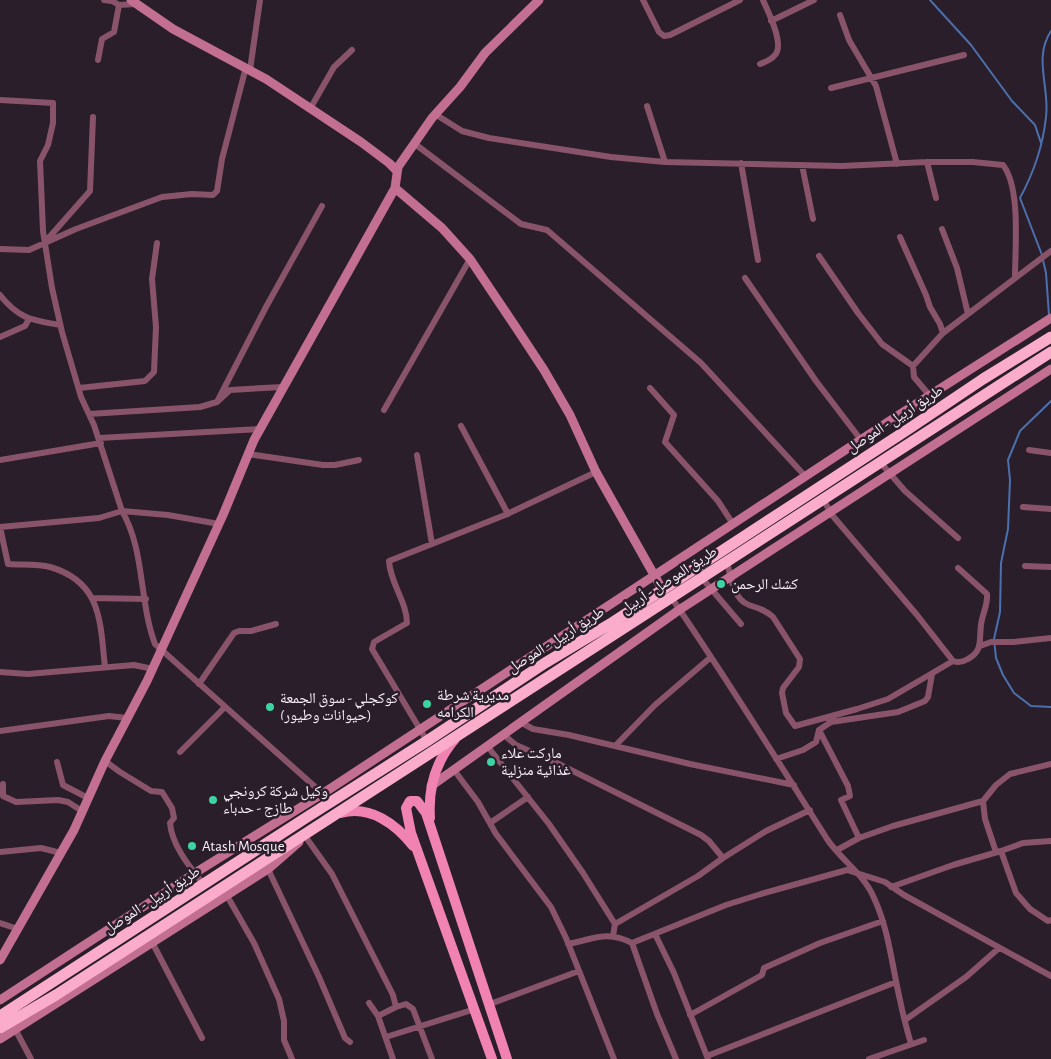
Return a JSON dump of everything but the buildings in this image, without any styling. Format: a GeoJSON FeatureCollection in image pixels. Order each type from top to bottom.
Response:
{"type":"FeatureCollection","features":[{"type":"Feature","properties":{"kind":"highway","name":"طريق أربيل - الموصل"},"geometry":{"type":"LineString","coordinates":[[8,1022],[48,985],[545,663],[666,593],[983,379],[1051,337]]}},
{"type":"Feature","properties":{"kind":"highway","name":"طريق الموصل - أربيل"},"geometry":{"type":"LineString","coordinates":[[0,1028],[56,995],[309,832],[326,819],[439,748],[666,593],[701,577],[727,561],[1051,352]]}},
{"type":"Feature","properties":{"kind":"highway"},"geometry":{"type":"LineString","coordinates":[[48,985],[56,995]]}},
{"type":"Feature","properties":{"kind":"main road"},"geometry":{"type":"LineString","coordinates":[[0,960],[61,853],[152,669],[219,524],[260,429],[396,188],[396,170],[435,114],[460,87],[485,53],[539,0]]}},
{"type":"Feature","properties":{"kind":"main road"},"geometry":{"type":"LineString","coordinates":[[135,1],[173,29],[248,68],[310,108],[389,163],[396,170]]}},
{"type":"Feature","properties":{"kind":"main road"},"geometry":{"type":"LineString","coordinates":[[396,188],[442,228],[470,259],[544,370],[570,415],[596,472],[654,576],[666,593]]}},
{"type":"Feature","properties":{"kind":"main road"},"geometry":{"type":"LineString","coordinates":[[0,1000],[195,873],[322,794],[861,440],[1049,319]]}},
{"type":"Feature","properties":{"kind":"main road"},"geometry":{"type":"LineString","coordinates":[[431,786],[679,610],[1051,369]]}},
{"type":"Feature","properties":{"kind":"main road"},"geometry":{"type":"LineString","coordinates":[[432,832],[430,811],[431,786],[436,769],[452,742],[466,729]]}},
{"type":"Feature","properties":{"kind":"main road"},"geometry":{"type":"LineString","coordinates":[[492,1059],[419,856],[406,812],[407,804],[410,801],[417,801],[421,804],[432,832],[507,1059]]}},
{"type":"Feature","properties":{"kind":"main road"},"geometry":{"type":"LineString","coordinates":[[326,819],[349,810],[366,811],[374,814],[401,833],[419,856]]}},
{"type":"Feature","properties":{"kind":"main road"},"geometry":{"type":"LineString","coordinates":[[0,1039],[8,1022],[152,942],[268,869],[309,832]]}},
{"type":"Feature","properties":{"kind":"street"},"geometry":{"type":"LineString","coordinates":[[104,0],[112,1],[119,5],[135,1]]}},
{"type":"Feature","properties":{"kind":"street"},"geometry":{"type":"LineString","coordinates":[[0,249],[30,250],[76,229],[162,197],[192,194],[213,195],[216,191],[222,159],[248,68],[260,0]]}},
{"type":"Feature","properties":{"kind":"street"},"geometry":{"type":"LineString","coordinates":[[643,0],[659,32],[664,36],[670,35],[740,0]]}},
{"type":"Feature","properties":{"kind":"street"},"geometry":{"type":"LineString","coordinates":[[760,64],[775,56],[778,49],[778,40],[763,0]]}},
{"type":"Feature","properties":{"kind":"street"},"geometry":{"type":"LineString","coordinates":[[771,21],[814,0]]}},
{"type":"Feature","properties":{"kind":"street"},"geometry":{"type":"LineString","coordinates":[[98,60],[102,39],[114,32],[119,5]]}},
{"type":"Feature","properties":{"kind":"street"},"geometry":{"type":"LineString","coordinates":[[840,15],[849,40],[872,77],[897,164]]}},
{"type":"Feature","properties":{"kind":"street"},"geometry":{"type":"LineString","coordinates":[[310,108],[334,66],[352,50]]}},
{"type":"Feature","properties":{"kind":"street"},"geometry":{"type":"LineString","coordinates":[[831,88],[964,55]]}},
{"type":"Feature","properties":{"kind":"street"},"geometry":{"type":"LineString","coordinates":[[0,100],[53,103],[53,123],[48,145],[40,161],[45,243],[52,288],[60,325],[79,388],[100,441],[122,511],[130,523],[154,644],[332,802]]}},
{"type":"Feature","properties":{"kind":"street"},"geometry":{"type":"LineString","coordinates":[[647,106],[666,162]]}},
{"type":"Feature","properties":{"kind":"street"},"geometry":{"type":"LineString","coordinates":[[435,114],[462,131],[489,138],[611,157],[666,162],[842,166],[973,162],[1003,165],[1008,172],[1014,191],[1015,278]]}},
{"type":"Feature","properties":{"kind":"street"},"geometry":{"type":"LineString","coordinates":[[45,243],[90,191],[93,117]]}},
{"type":"Feature","properties":{"kind":"street"},"geometry":{"type":"LineString","coordinates":[[415,144],[521,224],[547,230],[700,363],[806,477]]}},
{"type":"Feature","properties":{"kind":"street"},"geometry":{"type":"LineString","coordinates":[[928,162],[936,198]]}},
{"type":"Feature","properties":{"kind":"street"},"geometry":{"type":"LineString","coordinates":[[741,163],[758,260]]}},
{"type":"Feature","properties":{"kind":"street"},"geometry":{"type":"LineString","coordinates":[[802,165],[813,219]]}},
{"type":"Feature","properties":{"kind":"street"},"geometry":{"type":"LineString","coordinates":[[217,402],[266,307],[322,206]]}},
{"type":"Feature","properties":{"kind":"street"},"geometry":{"type":"LineString","coordinates":[[942,229],[957,268],[968,314]]}},
{"type":"Feature","properties":{"kind":"street"},"geometry":{"type":"LineString","coordinates":[[900,237],[943,333]]}},
{"type":"Feature","properties":{"kind":"street"},"geometry":{"type":"LineString","coordinates":[[79,388],[145,381],[154,372],[156,327],[152,279],[157,243]]}},
{"type":"Feature","properties":{"kind":"street"},"geometry":{"type":"LineString","coordinates":[[930,396],[914,377],[913,366],[943,333],[1051,251]]}},
{"type":"Feature","properties":{"kind":"street"},"geometry":{"type":"LineString","coordinates":[[819,256],[882,344],[913,366]]}},
{"type":"Feature","properties":{"kind":"street"},"geometry":{"type":"LineString","coordinates":[[384,410],[470,259]]}},
{"type":"Feature","properties":{"kind":"street"},"geometry":{"type":"LineString","coordinates":[[745,278],[816,381],[861,440]]}},
{"type":"Feature","properties":{"kind":"street"},"geometry":{"type":"LineString","coordinates":[[0,295],[3,302],[29,320],[60,325]]}},
{"type":"Feature","properties":{"kind":"street"},"geometry":{"type":"LineString","coordinates":[[0,337],[25,326],[29,320]]}},
{"type":"Feature","properties":{"kind":"street"},"geometry":{"type":"LineString","coordinates":[[89,414],[200,407],[217,402],[230,390],[282,387]]}},
{"type":"Feature","properties":{"kind":"street"},"geometry":{"type":"LineString","coordinates":[[650,388],[674,415],[665,442],[718,501],[733,524]]}},
{"type":"Feature","properties":{"kind":"street"},"geometry":{"type":"LineString","coordinates":[[461,426],[508,514]]}},
{"type":"Feature","properties":{"kind":"street"},"geometry":{"type":"LineString","coordinates":[[0,460],[100,441],[260,429]]}},
{"type":"Feature","properties":{"kind":"street"},"geometry":{"type":"LineString","coordinates":[[1029,450],[1051,453]]}},
{"type":"Feature","properties":{"kind":"street"},"geometry":{"type":"LineString","coordinates":[[248,454],[323,465],[335,465],[359,460]]}},
{"type":"Feature","properties":{"kind":"street"},"geometry":{"type":"LineString","coordinates":[[417,455],[432,544]]}},
{"type":"Feature","properties":{"kind":"street"},"geometry":{"type":"LineString","coordinates":[[880,462],[906,491],[958,538]]}},
{"type":"Feature","properties":{"kind":"street"},"geometry":{"type":"LineString","coordinates":[[427,741],[372,649],[374,642],[407,623],[407,615],[390,572],[389,561],[508,514],[596,472]]}},
{"type":"Feature","properties":{"kind":"street"},"geometry":{"type":"LineString","coordinates":[[823,499],[831,512],[912,608],[953,661]]}},
{"type":"Feature","properties":{"kind":"street"},"geometry":{"type":"LineString","coordinates":[[1023,507],[1051,509]]}},
{"type":"Feature","properties":{"kind":"street"},"geometry":{"type":"LineString","coordinates":[[105,667],[99,615],[92,598],[76,579],[49,567],[8,564],[0,527],[99,518],[122,511],[168,515],[219,524]]}},
{"type":"Feature","properties":{"kind":"street"},"geometry":{"type":"LineString","coordinates":[[727,561],[730,577],[740,599],[773,616],[800,659],[799,667],[783,688],[782,693],[786,712],[795,726],[888,699],[953,661],[963,662],[976,653],[980,646],[981,624],[987,600],[986,594],[958,568]]}},
{"type":"Feature","properties":{"kind":"street"},"geometry":{"type":"LineString","coordinates":[[1025,566],[1051,568]]}},
{"type":"Feature","properties":{"kind":"street"},"geometry":{"type":"LineString","coordinates":[[701,577],[740,624]]}},
{"type":"Feature","properties":{"kind":"street"},"geometry":{"type":"LineString","coordinates":[[666,593],[729,682],[829,841],[859,874],[873,895],[883,921],[911,1044]]}},
{"type":"Feature","properties":{"kind":"street"},"geometry":{"type":"LineString","coordinates":[[92,598],[146,599]]}},
{"type":"Feature","properties":{"kind":"street"},"geometry":{"type":"LineString","coordinates":[[199,684],[234,633],[251,631],[276,624]]}},
{"type":"Feature","properties":{"kind":"street"},"geometry":{"type":"LineString","coordinates":[[980,646],[991,642],[1014,642],[1051,638]]}},
{"type":"Feature","properties":{"kind":"street"},"geometry":{"type":"LineString","coordinates":[[616,745],[656,705],[711,657]]}},
{"type":"Feature","properties":{"kind":"street"},"geometry":{"type":"LineString","coordinates":[[0,672],[28,674],[134,665],[152,669]]}},
{"type":"Feature","properties":{"kind":"street"},"geometry":{"type":"LineString","coordinates":[[776,759],[803,750],[816,742],[819,730],[831,722],[898,712],[924,700],[928,697],[932,674]]}},
{"type":"Feature","properties":{"kind":"street"},"geometry":{"type":"LineString","coordinates":[[180,752],[225,707]]}},
{"type":"Feature","properties":{"kind":"street"},"geometry":{"type":"LineString","coordinates":[[0,731],[109,716],[127,718]]}},
{"type":"Feature","properties":{"kind":"street"},"geometry":{"type":"LineString","coordinates":[[522,723],[533,728],[794,786]]}},
{"type":"Feature","properties":{"kind":"street"},"geometry":{"type":"LineString","coordinates":[[819,730],[848,786],[850,796],[841,800],[859,838]]}},
{"type":"Feature","properties":{"kind":"street"},"geometry":{"type":"LineString","coordinates":[[504,735],[516,745],[701,835],[724,858]]}},
{"type":"Feature","properties":{"kind":"street"},"geometry":{"type":"LineString","coordinates":[[488,747],[528,797],[583,873],[615,924],[613,936]]}},
{"type":"Feature","properties":{"kind":"street"},"geometry":{"type":"LineString","coordinates":[[105,761],[151,791],[162,792],[172,808],[174,818],[170,823],[171,831],[184,858],[204,885]]}},
{"type":"Feature","properties":{"kind":"street"},"geometry":{"type":"LineString","coordinates":[[57,762],[63,785],[88,798]]}},
{"type":"Feature","properties":{"kind":"street"},"geometry":{"type":"LineString","coordinates":[[837,850],[859,838],[893,826],[983,801],[996,785],[1010,774],[1051,764]]}},
{"type":"Feature","properties":{"kind":"street"},"geometry":{"type":"LineString","coordinates":[[454,770],[478,802],[490,824],[551,907],[568,944],[614,1059]]}},
{"type":"Feature","properties":{"kind":"street"},"geometry":{"type":"LineString","coordinates":[[2,784],[3,796],[16,802],[58,800],[68,802],[82,811]]}},
{"type":"Feature","properties":{"kind":"street"},"geometry":{"type":"LineString","coordinates":[[490,824],[528,797]]}},
{"type":"Feature","properties":{"kind":"street"},"geometry":{"type":"LineString","coordinates":[[983,801],[985,819],[1016,893],[1030,909],[1048,922],[1051,920]]}},
{"type":"Feature","properties":{"kind":"street"},"geometry":{"type":"LineString","coordinates":[[615,924],[698,876],[766,831],[810,810]]}},
{"type":"Feature","properties":{"kind":"street"},"geometry":{"type":"LineString","coordinates":[[309,832],[393,995],[396,1007]]}},
{"type":"Feature","properties":{"kind":"street"},"geometry":{"type":"LineString","coordinates":[[891,886],[953,864],[1023,843],[1051,841]]}},
{"type":"Feature","properties":{"kind":"street"},"geometry":{"type":"LineString","coordinates":[[0,852],[42,848],[61,853]]}},
{"type":"Feature","properties":{"kind":"street"},"geometry":{"type":"LineString","coordinates":[[268,869],[316,970],[345,1038],[350,1042]]}},
{"type":"Feature","properties":{"kind":"street"},"geometry":{"type":"LineString","coordinates":[[568,944],[589,940],[601,935],[613,936],[632,943],[726,905],[847,870],[884,882],[1051,976]]}},
{"type":"Feature","properties":{"kind":"street"},"geometry":{"type":"LineString","coordinates":[[226,894],[254,943],[278,999],[284,1021],[284,1040],[292,1059]]}},
{"type":"Feature","properties":{"kind":"street"},"geometry":{"type":"LineString","coordinates":[[690,1015],[762,975],[764,968],[820,943],[883,921]]}},
{"type":"Feature","properties":{"kind":"street"},"geometry":{"type":"LineString","coordinates":[[0,923],[18,929]]}},
{"type":"Feature","properties":{"kind":"street"},"geometry":{"type":"LineString","coordinates":[[655,934],[674,972],[708,1057],[896,982]]}},
{"type":"Feature","properties":{"kind":"street"},"geometry":{"type":"LineString","coordinates":[[152,942],[202,1038]]}},
{"type":"Feature","properties":{"kind":"street"},"geometry":{"type":"LineString","coordinates":[[632,943],[657,1014],[676,1059]]}},
{"type":"Feature","properties":{"kind":"street"},"geometry":{"type":"LineString","coordinates":[[905,1020],[966,977],[999,948]]}},
{"type":"Feature","properties":{"kind":"street"},"geometry":{"type":"LineString","coordinates":[[490,1004],[579,971]]}},
{"type":"Feature","properties":{"kind":"street"},"geometry":{"type":"LineString","coordinates":[[369,1003],[378,1016],[393,1059]]}},
{"type":"Feature","properties":{"kind":"street"},"geometry":{"type":"LineString","coordinates":[[378,1016],[406,1004],[413,1009],[432,1059]]}},
{"type":"Feature","properties":{"kind":"street"},"geometry":{"type":"LineString","coordinates":[[386,1037],[475,1009]]}},
{"type":"Feature","properties":{"kind":"street"},"geometry":{"type":"LineString","coordinates":[[8,1022],[31,1059]]}},
{"type":"Feature","properties":{"kind":"street"},"geometry":{"type":"LineString","coordinates":[[869,1059],[924,1040]]}},
{"type":"Feature","properties":{"kind":"waterway"},"geometry":{"type":"LineString","coordinates":[[930,0],[971,45],[1012,101],[1035,125],[1041,143]]}},
{"type":"Feature","properties":{"kind":"waterway"},"geometry":{"type":"LineString","coordinates":[[1042,255],[1020,198],[1037,159],[1045,128],[1047,106],[1043,52],[1051,31]]}},
{"type":"Feature","properties":{"kind":"waterway"},"geometry":{"type":"LineString","coordinates":[[1043,260],[1046,273],[1049,315]]}},
{"type":"Feature","properties":{"kind":"waterway"},"geometry":{"type":"LineString","coordinates":[[1051,401],[1020,431],[1008,460],[1010,480],[1008,529],[1001,563],[1000,612],[994,639],[996,658],[1003,675],[1014,693],[1031,706],[1051,707]]}},
{"type":"Feature","properties":{"kind":"place","name":"كشك الرحمن"},"geometry":{"type":"Point","coordinates":[721,584]}},
{"type":"Feature","properties":{"kind":"place","name":"مديرية شرطة الكرامه"},"geometry":{"type":"Point","coordinates":[427,704]}},
{"type":"Feature","properties":{"kind":"place","name":"كوكجلي - سوق الجمعة (حيوانات وطيور)"},"geometry":{"type":"Point","coordinates":[270,707]}},
{"type":"Feature","properties":{"kind":"place","name":"ماركت علاء غذائية منزلية"},"geometry":{"type":"Point","coordinates":[491,762]}},
{"type":"Feature","properties":{"kind":"place","name":"وكيل شركة كرونجي طازج - حدباء"},"geometry":{"type":"Point","coordinates":[213,800]}},
{"type":"Feature","properties":{"kind":"place","name":"Atash Mosque"},"geometry":{"type":"Point","coordinates":[192,846]}}]}
